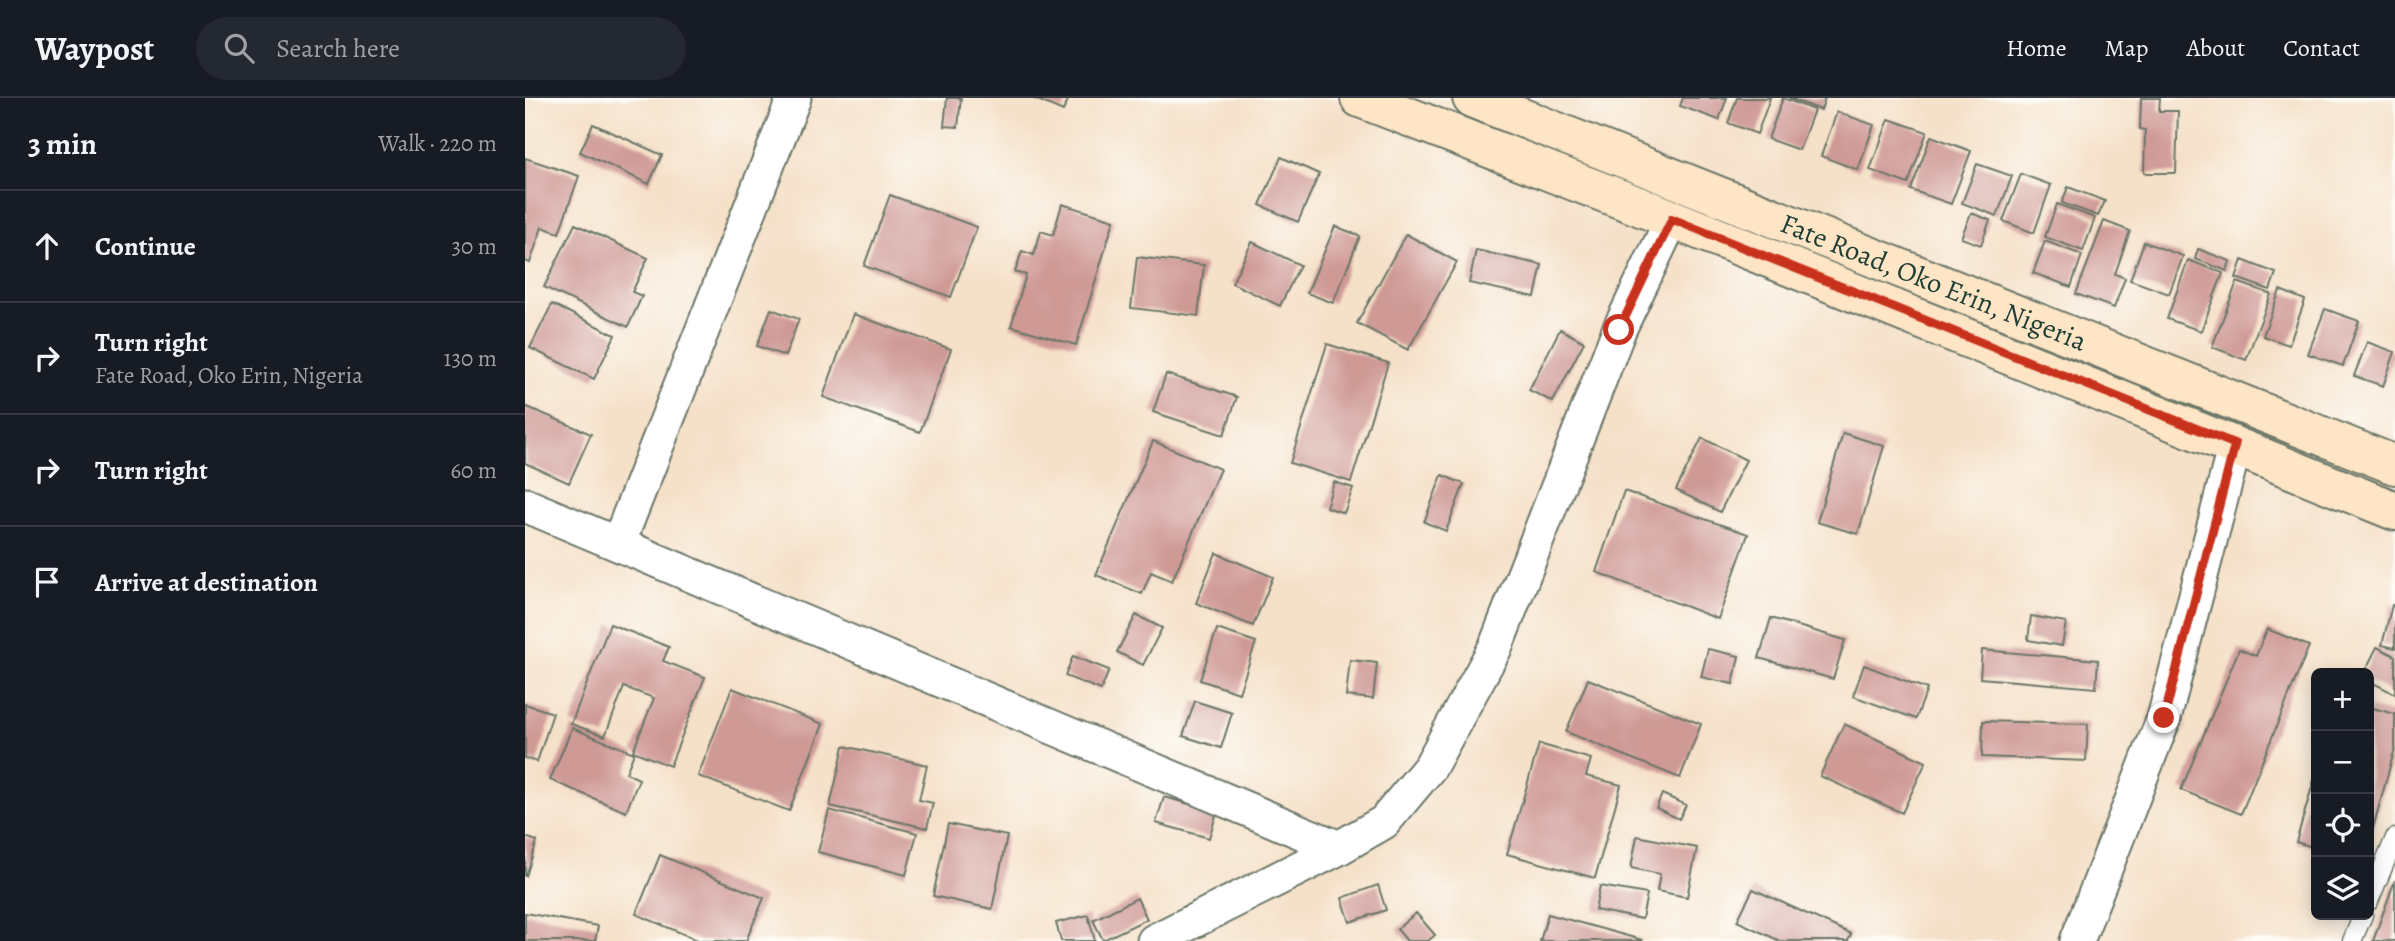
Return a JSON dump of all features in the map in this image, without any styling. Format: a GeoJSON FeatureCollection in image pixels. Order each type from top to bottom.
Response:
{"type":"FeatureCollection","features":[{"type":"Feature","properties":{"kind":"street"},"geometry":{"type":"LineString","coordinates":[[618,544],[795,98]]}},
{"type":"Feature","properties":{"kind":"street","name":"Fate Road, Oko Erin, Nigeria"},"geometry":{"type":"LineString","coordinates":[[1360,98],[1672,219],[2395,510]]}},
{"type":"Feature","properties":{"kind":"street","name":"Fate Road, Oko Erin, Nigeria"},"geometry":{"type":"LineString","coordinates":[[1472,98],[2395,465]]}},
{"type":"Feature","properties":{"kind":"street"},"geometry":{"type":"LineString","coordinates":[[1154,941],[1339,848],[1384,822],[1430,767],[1495,648],[1619,330],[1672,219]]}},
{"type":"Feature","properties":{"kind":"street"},"geometry":{"type":"LineString","coordinates":[[2077,941],[2164,718],[2235,444]]}},
{"type":"Feature","properties":{"kind":"street"},"geometry":{"type":"LineString","coordinates":[[525,506],[1339,848]]}},
{"type":"Feature","properties":{"kind":"lane"},"geometry":{"type":"LineString","coordinates":[[2374,889],[2395,838]]}},
{"type":"Feature","properties":{"kind":"lane"},"geometry":{"type":"LineString","coordinates":[[2352,941],[2361,920]]}},
{"type":"Feature","properties":{"kind":"building"},"geometry":{"type":"Polygon","coordinates":[[[947,98],[961,98],[958,127],[944,126],[947,98]]]}},
{"type":"Feature","properties":{"kind":"building"},"geometry":{"type":"Polygon","coordinates":[[[1033,98],[1069,98],[1063,111],[1033,98]]]}},
{"type":"Feature","properties":{"kind":"building"},"geometry":{"type":"Polygon","coordinates":[[[1683,98],[1727,98],[1719,120],[1680,106],[1683,98]]]}},
{"type":"Feature","properties":{"kind":"building"},"geometry":{"type":"Polygon","coordinates":[[[1737,98],[1770,98],[1757,134],[1728,123],[1737,98]]]}},
{"type":"Feature","properties":{"kind":"building"},"geometry":{"type":"Polygon","coordinates":[[[1783,98],[1814,110],[1799,150],[1768,139],[1783,98]]]}},
{"type":"Feature","properties":{"kind":"building"},"geometry":{"type":"Polygon","coordinates":[[[1789,98],[1825,98],[1821,110],[1789,98]]]}},
{"type":"Feature","properties":{"kind":"building"},"geometry":{"type":"Polygon","coordinates":[[[2141,98],[2160,98],[2159,111],[2178,111],[2176,173],[2144,173],[2145,130],[2140,129],[2141,98]]]}},
{"type":"Feature","properties":{"kind":"building"},"geometry":{"type":"Polygon","coordinates":[[[1837,112],[1874,125],[1858,170],[1821,156],[1837,112]]]}},
{"type":"Feature","properties":{"kind":"building"},"geometry":{"type":"Polygon","coordinates":[[[1889,119],[1927,132],[1908,184],[1870,170],[1889,119]]]}},
{"type":"Feature","properties":{"kind":"building"},"geometry":{"type":"Polygon","coordinates":[[[593,124],[662,155],[649,184],[580,152],[593,124]]]}},
{"type":"Feature","properties":{"kind":"building"},"geometry":{"type":"Polygon","coordinates":[[[1931,136],[1971,151],[1951,204],[1911,190],[1931,136]]]}},
{"type":"Feature","properties":{"kind":"building"},"geometry":{"type":"Polygon","coordinates":[[[1281,157],[1319,174],[1298,222],[1260,205],[1281,157]]]}},
{"type":"Feature","properties":{"kind":"building"},"geometry":{"type":"Polygon","coordinates":[[[525,158],[579,176],[559,233],[542,227],[530,263],[525,261],[525,158]]]}},
{"type":"Feature","properties":{"kind":"building"},"geometry":{"type":"Polygon","coordinates":[[[1977,164],[2012,176],[1997,216],[1962,203],[1977,164]]]}},
{"type":"Feature","properties":{"kind":"building"},"geometry":{"type":"Polygon","coordinates":[[[2021,174],[2051,185],[2034,233],[2003,221],[2021,174]]]}},
{"type":"Feature","properties":{"kind":"building"},"geometry":{"type":"Polygon","coordinates":[[[2068,187],[2105,201],[2098,216],[2062,203],[2068,187]]]}},
{"type":"Feature","properties":{"kind":"building"},"geometry":{"type":"Polygon","coordinates":[[[890,195],[977,227],[951,297],[864,266],[890,195]]]}},
{"type":"Feature","properties":{"kind":"building"},"geometry":{"type":"Polygon","coordinates":[[[1062,204],[1114,220],[1076,345],[1011,326],[1026,275],[1015,272],[1022,251],[1034,255],[1041,231],[1053,235],[1062,204]]]}},
{"type":"Feature","properties":{"kind":"building"},"geometry":{"type":"Polygon","coordinates":[[[2057,204],[2095,218],[2083,251],[2045,237],[2057,204]]]}},
{"type":"Feature","properties":{"kind":"building"},"geometry":{"type":"Polygon","coordinates":[[[1971,213],[1990,220],[1981,245],[1961,238],[1971,213]]]}},
{"type":"Feature","properties":{"kind":"building"},"geometry":{"type":"Polygon","coordinates":[[[2104,221],[2130,231],[2115,274],[2125,278],[2114,308],[2076,294],[2104,221]]]}},
{"type":"Feature","properties":{"kind":"building"},"geometry":{"type":"Polygon","coordinates":[[[575,224],[648,258],[632,292],[642,296],[628,327],[544,287],[575,224]]]}},
{"type":"Feature","properties":{"kind":"building"},"geometry":{"type":"Polygon","coordinates":[[[1335,226],[1360,236],[1333,303],[1307,293],[1335,226]]]}},
{"type":"Feature","properties":{"kind":"building"},"geometry":{"type":"Polygon","coordinates":[[[1406,234],[1457,262],[1408,350],[1357,323],[1406,234]]]}},
{"type":"Feature","properties":{"kind":"building"},"geometry":{"type":"Polygon","coordinates":[[[2045,241],[2082,255],[2071,287],[2033,273],[2045,241]]]}},
{"type":"Feature","properties":{"kind":"building"},"geometry":{"type":"Polygon","coordinates":[[[1252,242],[1300,265],[1280,306],[1232,283],[1252,242]]]}},
{"type":"Feature","properties":{"kind":"building"},"geometry":{"type":"Polygon","coordinates":[[[2144,242],[2183,256],[2169,294],[2130,280],[2144,242]]]}},
{"type":"Feature","properties":{"kind":"building"},"geometry":{"type":"Polygon","coordinates":[[[2198,249],[2230,261],[2227,271],[2195,259],[2198,249]]]}},
{"type":"Feature","properties":{"kind":"building"},"geometry":{"type":"Polygon","coordinates":[[[1476,250],[1542,265],[1535,297],[1469,283],[1476,250]]]}},
{"type":"Feature","properties":{"kind":"building"},"geometry":{"type":"Polygon","coordinates":[[[1137,257],[1204,265],[1198,316],[1131,308],[1137,257]]]}},
{"type":"Feature","properties":{"kind":"building"},"geometry":{"type":"Polygon","coordinates":[[[2188,260],[2223,273],[2201,331],[2167,319],[2188,260]]]}},
{"type":"Feature","properties":{"kind":"building"},"geometry":{"type":"Polygon","coordinates":[[[2242,260],[2276,273],[2270,290],[2236,278],[2242,260]]]}},
{"type":"Feature","properties":{"kind":"building"},"geometry":{"type":"Polygon","coordinates":[[[2237,282],[2271,294],[2246,360],[2212,347],[2237,282]]]}},
{"type":"Feature","properties":{"kind":"building"},"geometry":{"type":"Polygon","coordinates":[[[2280,290],[2305,300],[2289,345],[2263,336],[2280,290]]]}},
{"type":"Feature","properties":{"kind":"building"},"geometry":{"type":"Polygon","coordinates":[[[552,304],[615,335],[594,379],[530,348],[552,304]]]}},
{"type":"Feature","properties":{"kind":"building"},"geometry":{"type":"Polygon","coordinates":[[[771,309],[799,319],[785,356],[757,346],[771,309]]]}},
{"type":"Feature","properties":{"kind":"building"},"geometry":{"type":"Polygon","coordinates":[[[2325,309],[2359,321],[2343,366],[2308,354],[2325,309]]]}},
{"type":"Feature","properties":{"kind":"building"},"geometry":{"type":"Polygon","coordinates":[[[853,314],[951,349],[920,432],[823,397],[853,314]]]}},
{"type":"Feature","properties":{"kind":"building"},"geometry":{"type":"Polygon","coordinates":[[[1560,329],[1584,342],[1553,402],[1529,390],[1560,329]]]}},
{"type":"Feature","properties":{"kind":"building"},"geometry":{"type":"Polygon","coordinates":[[[2367,342],[2395,352],[2383,386],[2354,376],[2367,342]]]}},
{"type":"Feature","properties":{"kind":"building"},"geometry":{"type":"Polygon","coordinates":[[[1327,344],[1388,363],[1351,482],[1290,463],[1327,344]]]}},
{"type":"Feature","properties":{"kind":"building"},"geometry":{"type":"Polygon","coordinates":[[[1166,374],[1237,397],[1224,435],[1153,412],[1166,374]]]}},
{"type":"Feature","properties":{"kind":"building"},"geometry":{"type":"Polygon","coordinates":[[[525,406],[591,434],[569,483],[525,463],[525,406]]]}},
{"type":"Feature","properties":{"kind":"building"},"geometry":{"type":"Polygon","coordinates":[[[1843,433],[1884,446],[1858,534],[1817,522],[1843,433]]]}},
{"type":"Feature","properties":{"kind":"building"},"geometry":{"type":"Polygon","coordinates":[[[1702,438],[1746,460],[1720,512],[1676,490],[1702,438]]]}},
{"type":"Feature","properties":{"kind":"building"},"geometry":{"type":"Polygon","coordinates":[[[1153,441],[1220,469],[1172,581],[1151,572],[1142,594],[1096,575],[1153,441]]]}},
{"type":"Feature","properties":{"kind":"building"},"geometry":{"type":"Polygon","coordinates":[[[1442,475],[1464,484],[1446,531],[1424,522],[1442,475]]]}},
{"type":"Feature","properties":{"kind":"building"},"geometry":{"type":"Polygon","coordinates":[[[1334,482],[1353,488],[1344,513],[1326,507],[1334,482]]]}},
{"type":"Feature","properties":{"kind":"building"},"geometry":{"type":"Polygon","coordinates":[[[1624,491],[1748,534],[1718,619],[1596,572],[1624,491]]]}},
{"type":"Feature","properties":{"kind":"building"},"geometry":{"type":"Polygon","coordinates":[[[1216,553],[1273,577],[1253,626],[1196,603],[1216,553]]]}},
{"type":"Feature","properties":{"kind":"building"},"geometry":{"type":"Polygon","coordinates":[[[2392,605],[2395,606],[2395,648],[2382,645],[2392,605]]]}},
{"type":"Feature","properties":{"kind":"building"},"geometry":{"type":"Polygon","coordinates":[[[1136,615],[1162,628],[1143,665],[1117,652],[1136,615]]]}},
{"type":"Feature","properties":{"kind":"building"},"geometry":{"type":"Polygon","coordinates":[[[2031,616],[2066,622],[2062,646],[2028,640],[2031,616]]]}},
{"type":"Feature","properties":{"kind":"building"},"geometry":{"type":"Polygon","coordinates":[[[1771,618],[1845,640],[1833,679],[1759,658],[1771,618]]]}},
{"type":"Feature","properties":{"kind":"building"},"geometry":{"type":"Polygon","coordinates":[[[610,624],[669,647],[663,661],[705,677],[670,766],[633,751],[654,698],[624,687],[605,736],[571,724],[610,624]]]}},
{"type":"Feature","properties":{"kind":"building"},"geometry":{"type":"Polygon","coordinates":[[[1217,629],[1256,642],[1239,693],[1200,680],[1217,629]]]}},
{"type":"Feature","properties":{"kind":"building"},"geometry":{"type":"Polygon","coordinates":[[[2267,629],[2309,646],[2241,814],[2181,790],[2239,649],[2256,656],[2267,629]]]}},
{"type":"Feature","properties":{"kind":"building"},"geometry":{"type":"Polygon","coordinates":[[[2377,647],[2395,656],[2395,694],[2374,684],[2374,668],[2366,668],[2377,647]]]}},
{"type":"Feature","properties":{"kind":"building"},"geometry":{"type":"Polygon","coordinates":[[[1708,649],[1739,656],[1733,684],[1701,677],[1708,649]]]}},
{"type":"Feature","properties":{"kind":"building"},"geometry":{"type":"Polygon","coordinates":[[[1982,650],[2098,660],[2096,688],[1980,678],[1982,650]]]}},
{"type":"Feature","properties":{"kind":"building"},"geometry":{"type":"Polygon","coordinates":[[[1073,656],[1109,670],[1101,690],[1065,676],[1073,656]]]}},
{"type":"Feature","properties":{"kind":"building"},"geometry":{"type":"Polygon","coordinates":[[[1350,660],[1377,663],[1373,699],[1346,696],[1350,660]]]}},
{"type":"Feature","properties":{"kind":"building"},"geometry":{"type":"Polygon","coordinates":[[[1864,665],[1927,689],[1916,719],[1853,696],[1864,665]]]}},
{"type":"Feature","properties":{"kind":"building"},"geometry":{"type":"Polygon","coordinates":[[[1588,679],[1701,724],[1680,778],[1566,732],[1588,679]]]}},
{"type":"Feature","properties":{"kind":"building"},"geometry":{"type":"Polygon","coordinates":[[[732,688],[823,724],[789,811],[698,776],[732,688]]]}},
{"type":"Feature","properties":{"kind":"building"},"geometry":{"type":"Polygon","coordinates":[[[1195,701],[1232,713],[1221,748],[1183,736],[1195,701]]]}},
{"type":"Feature","properties":{"kind":"building"},"geometry":{"type":"Polygon","coordinates":[[[525,704],[553,713],[537,762],[525,758],[525,704]]]}},
{"type":"Feature","properties":{"kind":"building"},"geometry":{"type":"Polygon","coordinates":[[[2374,708],[2395,714],[2395,748],[2374,824],[2374,708]]]}},
{"type":"Feature","properties":{"kind":"building"},"geometry":{"type":"Polygon","coordinates":[[[1983,721],[2088,724],[2086,761],[1982,757],[1983,721]]]}},
{"type":"Feature","properties":{"kind":"building"},"geometry":{"type":"Polygon","coordinates":[[[1844,724],[1926,762],[1902,813],[1820,776],[1844,724]]]}},
{"type":"Feature","properties":{"kind":"building"},"geometry":{"type":"Polygon","coordinates":[[[572,728],[634,753],[626,773],[639,779],[626,812],[550,780],[572,728]]]}},
{"type":"Feature","properties":{"kind":"building"},"geometry":{"type":"Polygon","coordinates":[[[1539,744],[1591,759],[1586,776],[1621,785],[1595,878],[1507,854],[1539,744]]]}},
{"type":"Feature","properties":{"kind":"building"},"geometry":{"type":"Polygon","coordinates":[[[844,746],[927,765],[919,800],[933,803],[927,828],[830,806],[844,746]]]}},
{"type":"Feature","properties":{"kind":"building"},"geometry":{"type":"Polygon","coordinates":[[[2311,790],[2311,846],[2296,842],[2311,790]]]}},
{"type":"Feature","properties":{"kind":"building"},"geometry":{"type":"Polygon","coordinates":[[[1662,794],[1686,805],[1679,819],[1656,808],[1662,794]]]}},
{"type":"Feature","properties":{"kind":"building"},"geometry":{"type":"Polygon","coordinates":[[[1164,797],[1217,812],[1209,838],[1156,823],[1164,797]]]}},
{"type":"Feature","properties":{"kind":"building"},"geometry":{"type":"Polygon","coordinates":[[[829,810],[917,833],[906,875],[818,852],[829,810]]]}},
{"type":"Feature","properties":{"kind":"building"},"geometry":{"type":"Polygon","coordinates":[[[948,824],[1007,836],[992,909],[933,896],[948,824]]]}},
{"type":"Feature","properties":{"kind":"building"},"geometry":{"type":"Polygon","coordinates":[[[1637,836],[1697,848],[1687,897],[1657,891],[1660,874],[1631,868],[1637,836]]]}},
{"type":"Feature","properties":{"kind":"building"},"geometry":{"type":"Polygon","coordinates":[[[525,837],[537,841],[526,876],[525,876],[525,837]]]}},
{"type":"Feature","properties":{"kind":"building"},"geometry":{"type":"Polygon","coordinates":[[[660,855],[764,898],[746,941],[700,941],[636,914],[660,855]]]}},
{"type":"Feature","properties":{"kind":"building"},"geometry":{"type":"Polygon","coordinates":[[[2395,880],[2395,941],[2373,941],[2395,880]]]}},
{"type":"Feature","properties":{"kind":"building"},"geometry":{"type":"Polygon","coordinates":[[[1378,885],[1386,910],[1350,922],[1342,898],[1378,885]]]}},
{"type":"Feature","properties":{"kind":"building"},"geometry":{"type":"Polygon","coordinates":[[[1600,886],[1647,894],[1642,919],[1595,910],[1600,886]]]}},
{"type":"Feature","properties":{"kind":"building"},"geometry":{"type":"Polygon","coordinates":[[[1753,889],[1851,934],[1848,941],[1780,941],[1737,921],[1753,889]]]}},
{"type":"Feature","properties":{"kind":"building"},"geometry":{"type":"Polygon","coordinates":[[[1137,898],[1147,919],[1103,940],[1093,920],[1137,898]]]}},
{"type":"Feature","properties":{"kind":"building"},"geometry":{"type":"Polygon","coordinates":[[[525,913],[598,926],[595,941],[525,941],[525,913]]]}},
{"type":"Feature","properties":{"kind":"building"},"geometry":{"type":"Polygon","coordinates":[[[1416,913],[1435,935],[1428,941],[1407,941],[1397,929],[1416,913]]]}},
{"type":"Feature","properties":{"kind":"building"},"geometry":{"type":"Polygon","coordinates":[[[1548,914],[1642,940],[1642,941],[1540,941],[1548,914]]]}},
{"type":"Feature","properties":{"kind":"building"},"geometry":{"type":"Polygon","coordinates":[[[1088,915],[1095,941],[1061,941],[1056,923],[1088,915]]]}},
{"type":"Feature","properties":{"kind":"route"},"geometry":{"type":"LineString","coordinates":[[1619,330],[1672,219],[2235,444],[2164,718]]}}]}
